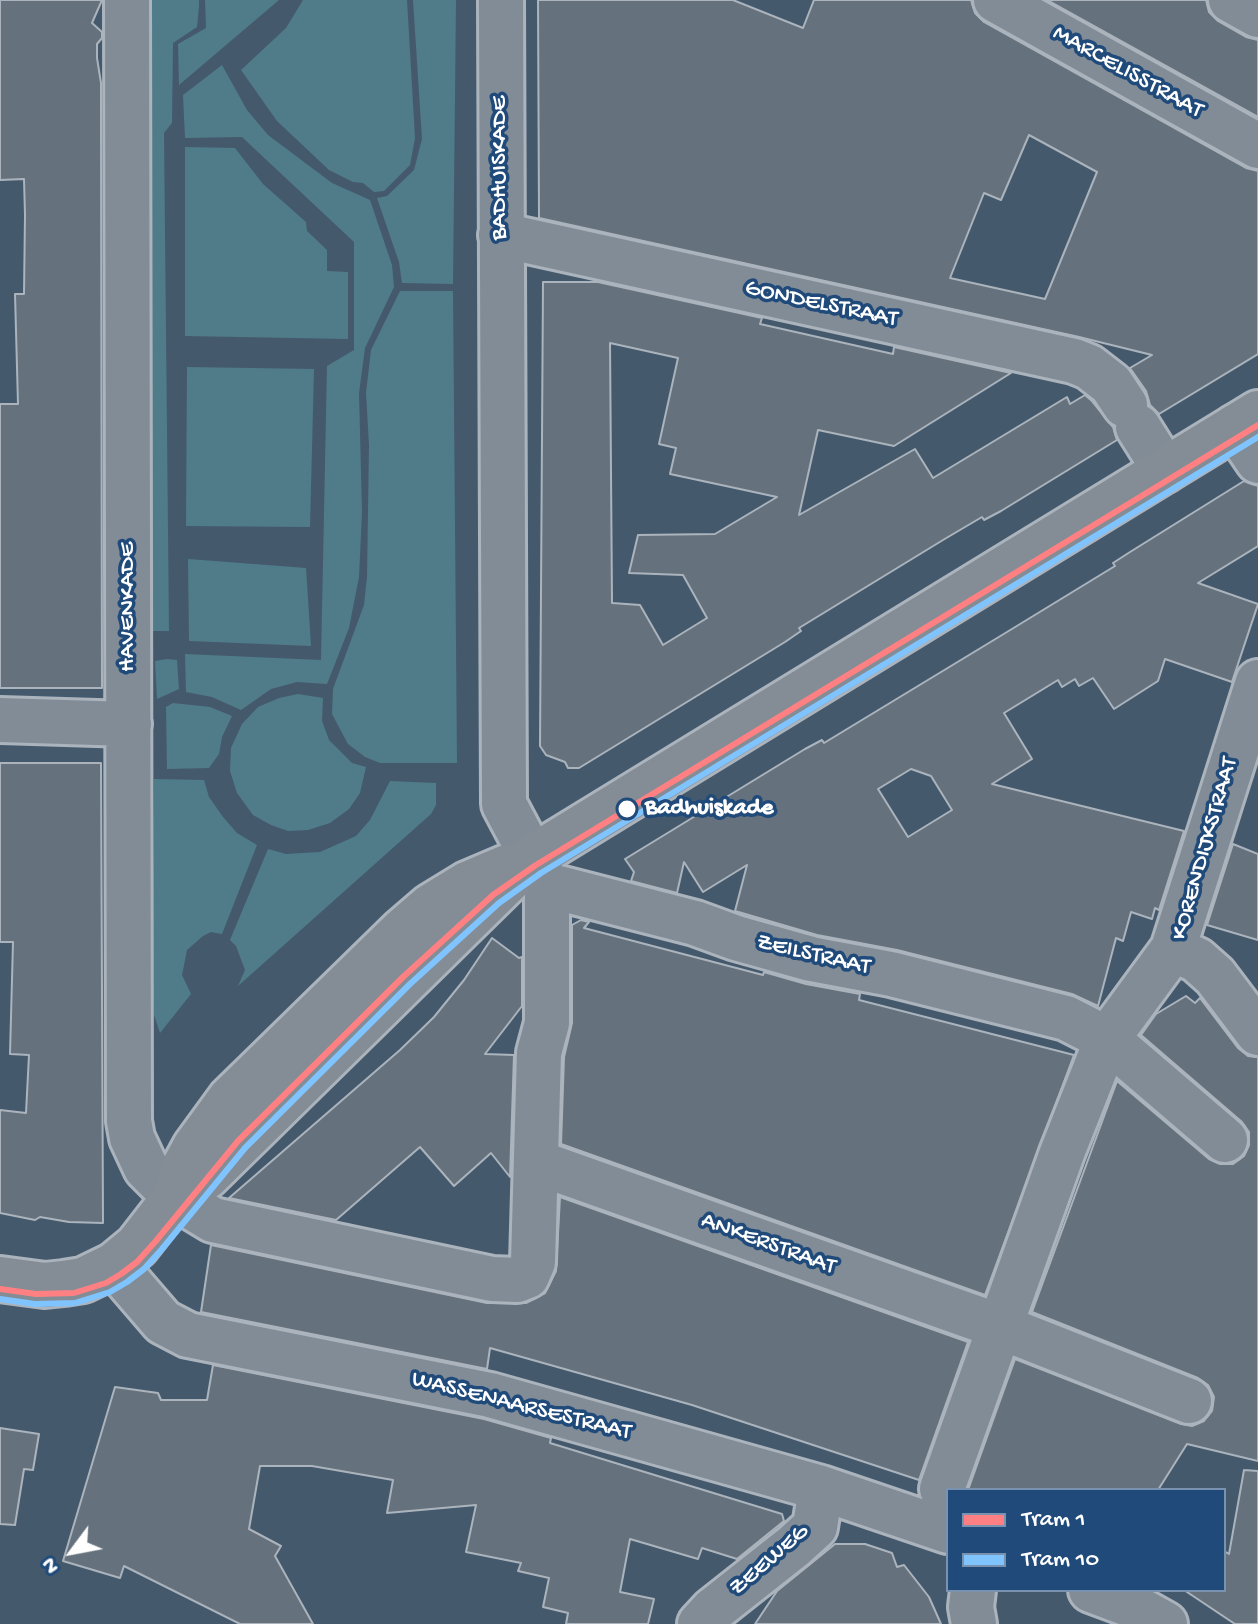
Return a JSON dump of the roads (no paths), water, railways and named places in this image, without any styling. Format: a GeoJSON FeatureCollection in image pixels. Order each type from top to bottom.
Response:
{"type":"FeatureCollection","features":[{"type":"Feature","properties":{"kind":"main road"},"geometry":{"type":"LineString","coordinates":[[0,1279],[54,1284],[83,1280],[114,1265],[137,1246],[175,1197],[182,1171],[195,1147],[230,1099],[431,906],[467,884],[539,871],[1165,470],[1250,434]]}},
{"type":"Feature","properties":{"kind":"street","name":"HAVENKADE"},"geometry":{"type":"LineString","coordinates":[[127,0],[129,1121],[132,1138],[146,1168],[175,1197]]}},
{"type":"Feature","properties":{"kind":"street","name":"BADHUISKADE"},"geometry":{"type":"LineString","coordinates":[[501,0],[504,804],[539,871]]}},
{"type":"Feature","properties":{"kind":"street","name":"MARCELISSTRAAT"},"geometry":{"type":"LineString","coordinates":[[996,0],[1258,146]]}},
{"type":"Feature","properties":{"kind":"street"},"geometry":{"type":"LineString","coordinates":[[1231,0],[1258,15]]}},
{"type":"Feature","properties":{"kind":"street","name":"GONDELSTRAAT"},"geometry":{"type":"LineString","coordinates":[[501,235],[1074,361],[1089,367],[1111,384],[1165,470]]}},
{"type":"Feature","properties":{"kind":"street","name":"KORENDIJKSTRAAT"},"geometry":{"type":"LineString","coordinates":[[1258,682],[1245,761],[1173,949],[1197,960],[1215,976],[1258,1033]]}},
{"type":"Feature","properties":{"kind":"street"},"geometry":{"type":"LineString","coordinates":[[0,720],[129,724]]}},
{"type":"Feature","properties":{"kind":"street"},"geometry":{"type":"LineString","coordinates":[[175,1197],[213,1220],[492,1279],[517,1280],[527,1276],[533,1262],[539,1053],[547,1023],[539,871]]}},
{"type":"Feature","properties":{"kind":"street","name":"ZEILSTRAAT"},"geometry":{"type":"LineString","coordinates":[[539,871],[736,938],[811,959],[891,974],[1066,1018],[1107,1039],[1225,1140]]}},
{"type":"Feature","properties":{"kind":"street"},"geometry":{"type":"LineString","coordinates":[[952,1488],[1001,1327],[1062,1153],[1107,1039],[1173,949]]}},
{"type":"Feature","properties":{"kind":"street","name":"ANKERSTRAAT"},"geometry":{"type":"LineString","coordinates":[[536,1162],[1001,1327]]}},
{"type":"Feature","properties":{"kind":"street","name":"WASSENAARSESTRAAT"},"geometry":{"type":"LineString","coordinates":[[114,1265],[163,1322],[188,1335],[490,1395],[821,1488],[930,1523],[945,1510]]}},
{"type":"Feature","properties":{"kind":"street"},"geometry":{"type":"LineString","coordinates":[[1001,1327],[1189,1401]]}},
{"type":"Feature","properties":{"kind":"street","name":"ZEEWEG"},"geometry":{"type":"LineString","coordinates":[[700,1624],[815,1527],[821,1488]]}},
{"type":"Feature","properties":{"kind":"street"},"geometry":{"type":"LineString","coordinates":[[973,1592],[974,1624]]}},
{"type":"Feature","properties":{"kind":"street"},"geometry":{"type":"LineString","coordinates":[[1096,1592],[1131,1605],[1165,1624]]}},
{"type":"Feature","properties":{"kind":"tram line","name":"1"},"geometry":{"type":"LineString","coordinates":[[0,1289],[36,1294],[74,1293],[106,1283],[121,1274],[155,1242],[238,1141],[403,977],[493,895],[536,865],[1258,425]]}},
{"type":"Feature","properties":{"kind":"tram line","name":"10"},"geometry":{"type":"LineString","coordinates":[[0,1299],[35,1304],[75,1303],[110,1292],[127,1282],[162,1249],[245,1148],[410,984],[499,903],[541,873],[1258,437]]}},
{"type":"Feature","properties":{"kind":"place","name":"Badhuiskade"},"geometry":{"type":"Point","coordinates":[627,809]}}]}
